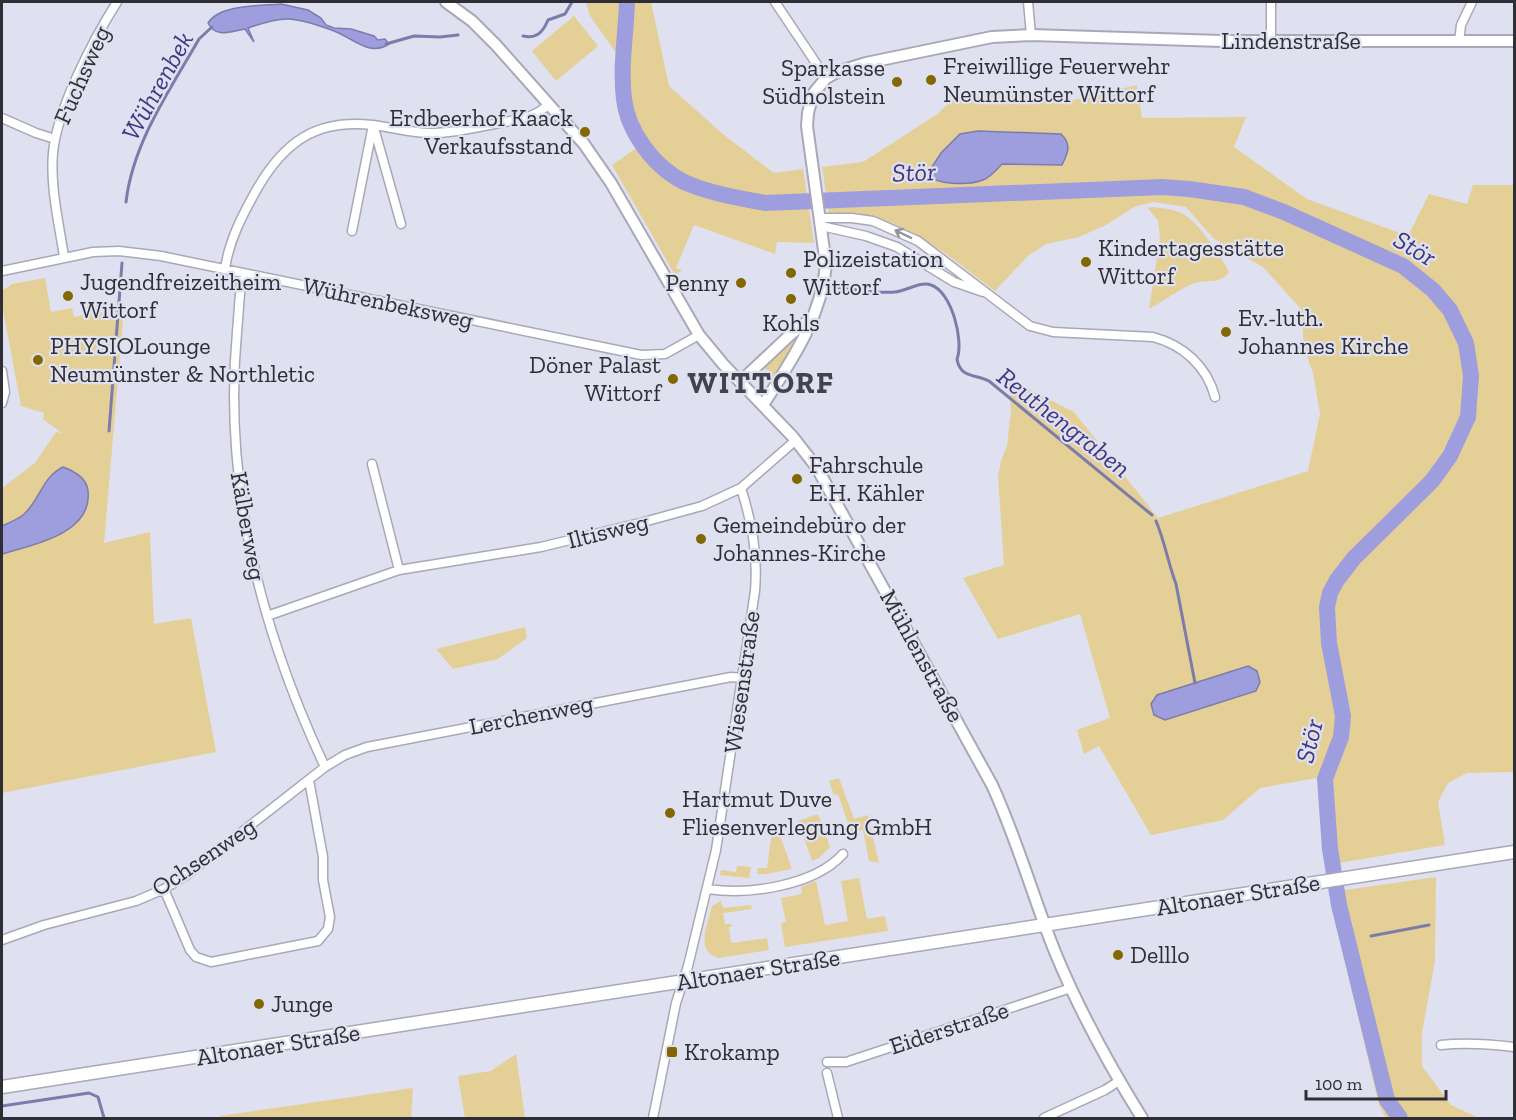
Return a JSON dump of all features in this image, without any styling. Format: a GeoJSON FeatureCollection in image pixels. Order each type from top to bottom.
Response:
{"type":"FeatureCollection","features":[{"type":"Feature","properties":{"kind":"main road","name":"Altonaer Straße"},"geometry":{"type":"LineString","coordinates":[[2,1087],[1515,852]]}},
{"type":"Feature","properties":{"kind":"street","name":"Fuchsweg"},"geometry":{"type":"LineString","coordinates":[[64,257],[53,183],[55,139],[64,110],[87,58],[117,2]]}},
{"type":"Feature","properties":{"kind":"street","name":"Mühlenstraße"},"geometry":{"type":"LineString","coordinates":[[446,2],[484,33],[584,144],[610,183],[699,335],[796,440],[817,468],[992,785],[1011,828],[1071,988],[1096,1040],[1142,1119]]}},
{"type":"Feature","properties":{"kind":"street"},"geometry":{"type":"LineString","coordinates":[[775,2],[826,78]]}},
{"type":"Feature","properties":{"kind":"street"},"geometry":{"type":"LineString","coordinates":[[764,405],[801,345],[815,316],[824,287],[826,265],[808,140],[808,113],[813,94],[826,78],[866,63],[959,42],[1031,35],[1028,2]]}},
{"type":"Feature","properties":{"kind":"street"},"geometry":{"type":"LineString","coordinates":[[1270,41],[1271,2]]}},
{"type":"Feature","properties":{"kind":"street"},"geometry":{"type":"LineString","coordinates":[[1460,42],[1461,25],[1473,2]]}},
{"type":"Feature","properties":{"kind":"street","name":"Lindenstraße"},"geometry":{"type":"LineString","coordinates":[[1031,35],[1270,41],[1515,41]]}},
{"type":"Feature","properties":{"kind":"street"},"geometry":{"type":"LineString","coordinates":[[225,269],[228,251],[243,215],[266,175],[290,146],[305,135],[340,124],[373,125],[417,132],[454,132],[534,116],[549,104]]}},
{"type":"Feature","properties":{"kind":"street"},"geometry":{"type":"LineString","coordinates":[[2,118],[36,134],[55,139]]}},
{"type":"Feature","properties":{"kind":"street"},"geometry":{"type":"LineString","coordinates":[[373,125],[401,224]]}},
{"type":"Feature","properties":{"kind":"street"},"geometry":{"type":"LineString","coordinates":[[352,231],[373,125]]}},
{"type":"Feature","properties":{"kind":"street"},"geometry":{"type":"LineString","coordinates":[[820,219],[852,218],[873,221],[918,241],[1030,326],[1053,332],[1153,337],[1167,341],[1193,359],[1206,374],[1215,397]]}},
{"type":"Feature","properties":{"kind":"street"},"geometry":{"type":"LineString","coordinates":[[820,219],[897,247],[954,282],[984,293]]}},
{"type":"Feature","properties":{"kind":"street","name":"Wührenbeksweg"},"geometry":{"type":"LineString","coordinates":[[2,272],[64,257],[93,252],[119,251],[161,256],[641,355],[665,354],[699,335]]}},
{"type":"Feature","properties":{"kind":"street","name":"Kälberweg"},"geometry":{"type":"LineString","coordinates":[[243,273],[234,365],[235,438],[246,531],[267,616],[298,706],[325,767]]}},
{"type":"Feature","properties":{"kind":"street"},"geometry":{"type":"LineString","coordinates":[[740,382],[791,334],[815,316]]}},
{"type":"Feature","properties":{"kind":"street"},"geometry":{"type":"LineString","coordinates":[[2,371],[5,386],[2,404]]}},
{"type":"Feature","properties":{"kind":"street","name":"Iltisweg"},"geometry":{"type":"LineString","coordinates":[[267,616],[399,570],[558,544],[702,506],[741,488],[796,440]]}},
{"type":"Feature","properties":{"kind":"street"},"geometry":{"type":"LineString","coordinates":[[372,464],[399,570]]}},
{"type":"Feature","properties":{"kind":"street","name":"Wiesenstraße"},"geometry":{"type":"LineString","coordinates":[[683,982],[708,889],[719,834],[757,569],[754,538],[741,488]]}},
{"type":"Feature","properties":{"kind":"street","name":"Lerchenweg"},"geometry":{"type":"LineString","coordinates":[[325,767],[345,755],[367,747],[731,677],[742,678]]}},
{"type":"Feature","properties":{"kind":"street","name":"Ochsenweg"},"geometry":{"type":"LineString","coordinates":[[2,940],[44,925],[136,901],[164,889],[188,874],[325,767]]}},
{"type":"Feature","properties":{"kind":"street"},"geometry":{"type":"LineString","coordinates":[[164,889],[190,950],[202,960],[211,962],[318,941],[328,929],[330,917],[323,880],[323,857],[309,780]]}},
{"type":"Feature","properties":{"kind":"street"},"geometry":{"type":"LineString","coordinates":[[708,889],[750,890],[783,884],[822,871],[836,862],[843,854]]}},
{"type":"Feature","properties":{"kind":"street"},"geometry":{"type":"LineString","coordinates":[[653,1119],[676,1003],[683,982]]}},
{"type":"Feature","properties":{"kind":"street","name":"Eiderstraße"},"geometry":{"type":"LineString","coordinates":[[827,1062],[846,1062],[1071,988]]}},
{"type":"Feature","properties":{"kind":"street"},"geometry":{"type":"LineString","coordinates":[[1441,1045],[1462,1042],[1515,1047]]}},
{"type":"Feature","properties":{"kind":"street"},"geometry":{"type":"LineString","coordinates":[[826,1074],[838,1119]]}},
{"type":"Feature","properties":{"kind":"street"},"geometry":{"type":"LineString","coordinates":[[1044,1119],[1119,1081]]}},
{"type":"Feature","properties":{"kind":"shaded area"},"geometry":{"type":"Polygon","coordinates":[[[586,2],[651,2],[669,86],[724,135],[774,173],[803,169],[814,243],[777,242],[775,254],[694,225],[676,268],[682,270],[675,275],[612,165],[642,144],[628,117],[624,100],[624,64],[590,16],[586,2]]]}},
{"type":"Feature","properties":{"kind":"shaded area"},"geometry":{"type":"Polygon","coordinates":[[[574,16],[598,46],[556,81],[532,51],[574,16]]]}},
{"type":"Feature","properties":{"kind":"shaded area"},"geometry":{"type":"Polygon","coordinates":[[[1137,85],[1142,118],[1246,117],[1234,147],[1307,199],[1408,236],[1429,194],[1467,204],[1473,185],[1514,185],[1514,772],[1467,773],[1448,783],[1438,802],[1445,845],[1333,864],[1325,780],[1317,778],[1260,788],[1223,820],[1151,835],[1099,746],[1084,754],[1077,730],[1110,718],[1080,614],[998,639],[963,578],[1004,565],[998,476],[1007,446],[1011,411],[1008,379],[1074,412],[1158,518],[1308,471],[1320,414],[1313,373],[1304,348],[1301,309],[1263,267],[1213,238],[1186,207],[1153,202],[1134,207],[1106,225],[1079,237],[1046,244],[1028,256],[995,291],[941,250],[911,232],[880,219],[829,213],[822,167],[863,162],[936,115],[955,98],[996,89],[1065,102],[1137,85]]]}},
{"type":"Feature","properties":{"kind":"shaded area"},"geometry":{"type":"Polygon","coordinates":[[[1147,207],[1176,211],[1189,218],[1219,255],[1229,272],[1226,276],[1193,284],[1149,309],[1160,238],[1158,221],[1147,207]]]}},
{"type":"Feature","properties":{"kind":"shaded area"},"geometry":{"type":"Polygon","coordinates":[[[45,278],[51,312],[72,308],[74,317],[124,308],[104,543],[150,532],[154,624],[191,618],[216,752],[2,793],[2,488],[35,463],[56,432],[62,433],[43,419],[44,413],[21,406],[2,304],[2,291],[12,284],[45,278]]]}},
{"type":"Feature","properties":{"kind":"shaded area"},"geometry":{"type":"Polygon","coordinates":[[[791,342],[794,342],[796,346],[774,377],[764,367],[791,342]]]}},
{"type":"Feature","properties":{"kind":"shaded area"},"geometry":{"type":"Polygon","coordinates":[[[525,627],[527,638],[498,659],[453,669],[436,649],[525,627]]]}},
{"type":"Feature","properties":{"kind":"shaded area"},"geometry":{"type":"Polygon","coordinates":[[[839,778],[854,819],[868,815],[879,863],[869,861],[863,830],[851,832],[838,794],[834,795],[829,781],[839,778]]]}},
{"type":"Feature","properties":{"kind":"shaded area"},"geometry":{"type":"Polygon","coordinates":[[[818,814],[830,847],[819,858],[812,861],[798,821],[818,814]]]}},
{"type":"Feature","properties":{"kind":"shaded area"},"geometry":{"type":"Polygon","coordinates":[[[776,824],[792,869],[757,874],[758,868],[767,868],[773,825],[776,824]]]}},
{"type":"Feature","properties":{"kind":"shaded area"},"geometry":{"type":"Polygon","coordinates":[[[737,866],[751,867],[749,878],[720,875],[721,870],[736,872],[737,866]]]}},
{"type":"Feature","properties":{"kind":"shaded area"},"geometry":{"type":"Polygon","coordinates":[[[1436,877],[1435,961],[1422,1032],[1422,1066],[1451,1105],[1479,1118],[1386,1118],[1379,1105],[1331,892],[1436,877]]]}},
{"type":"Feature","properties":{"kind":"shaded area"},"geometry":{"type":"Polygon","coordinates":[[[859,878],[867,919],[885,916],[888,931],[785,947],[781,923],[786,922],[781,898],[802,894],[801,887],[816,881],[825,925],[848,921],[841,881],[859,878]]]}},
{"type":"Feature","properties":{"kind":"shaded area"},"geometry":{"type":"Polygon","coordinates":[[[721,901],[723,908],[751,905],[752,909],[723,913],[725,924],[731,924],[732,927],[729,927],[731,943],[767,938],[769,950],[719,958],[711,955],[705,944],[706,929],[712,906],[721,901]]]}},
{"type":"Feature","properties":{"kind":"shaded area"},"geometry":{"type":"Polygon","coordinates":[[[516,1054],[525,1118],[465,1118],[458,1076],[491,1071],[516,1054]]]}},
{"type":"Feature","properties":{"kind":"shaded area"},"geometry":{"type":"Polygon","coordinates":[[[413,1088],[411,1118],[220,1118],[220,1116],[413,1088]]]}},
{"type":"Feature","properties":{"kind":"water"},"geometry":{"type":"Polygon","coordinates":[[[281,4],[308,10],[321,18],[326,25],[334,28],[351,29],[374,36],[378,40],[385,39],[389,44],[375,48],[368,47],[324,27],[289,19],[273,20],[248,28],[254,42],[245,29],[220,32],[211,28],[208,23],[222,12],[231,9],[281,4]]]}},
{"type":"Feature","properties":{"kind":"water"},"geometry":{"type":"Polygon","coordinates":[[[978,131],[1061,134],[1067,141],[1067,153],[1062,165],[1002,164],[989,177],[977,182],[953,183],[931,177],[928,173],[941,153],[960,134],[978,131]]]}},
{"type":"Feature","properties":{"kind":"water"},"geometry":{"type":"Polygon","coordinates":[[[63,467],[79,476],[87,486],[87,506],[81,518],[58,535],[2,554],[2,526],[23,515],[50,477],[63,467]]]}},
{"type":"Feature","properties":{"kind":"water"},"geometry":{"type":"Polygon","coordinates":[[[1248,666],[1257,671],[1260,682],[1256,691],[1165,720],[1154,715],[1151,704],[1157,695],[1248,666]]]}},
{"type":"Feature","properties":{"kind":"waterway","name":"Wührenbek"},"geometry":{"type":"LineString","coordinates":[[523,36],[539,34],[548,20],[565,14],[572,2]]}},
{"type":"Feature","properties":{"kind":"waterway","name":"Stör"},"geometry":{"type":"LineString","coordinates":[[627,2],[623,62],[626,111],[637,136],[653,158],[673,175],[694,186],[765,203],[1162,187],[1244,197],[1284,212],[1403,266],[1433,290],[1450,310],[1466,343],[1471,376],[1468,417],[1450,456],[1432,481],[1354,558],[1337,580],[1330,593],[1327,607],[1329,643],[1343,716],[1341,737],[1325,779],[1330,849],[1339,905],[1387,1100],[1400,1118]]}},
{"type":"Feature","properties":{"kind":"waterway","name":"Wührenbek"},"geometry":{"type":"LineString","coordinates":[[126,202],[136,158],[154,117],[199,39],[212,27]]}},
{"type":"Feature","properties":{"kind":"waterway","name":"Wührenbek"},"geometry":{"type":"LineString","coordinates":[[386,44],[414,36],[458,35]]}},
{"type":"Feature","properties":{"kind":"waterway","name":"Wührenbek"},"geometry":{"type":"LineString","coordinates":[[109,431],[122,263]]}},
{"type":"Feature","properties":{"kind":"waterway","name":"Reuthengraben"},"geometry":{"type":"LineString","coordinates":[[835,287],[888,292],[927,284],[938,289],[945,297],[954,318],[959,341],[957,359],[961,369],[989,381],[1152,515]]}},
{"type":"Feature","properties":{"kind":"waterway","name":"Reuthengraben"},"geometry":{"type":"LineString","coordinates":[[1156,521],[1176,584],[1195,683]]}},
{"type":"Feature","properties":{"kind":"waterway"},"geometry":{"type":"LineString","coordinates":[[1371,936],[1429,925]]}},
{"type":"Feature","properties":{"kind":"waterway","name":"Wührenbek"},"geometry":{"type":"LineString","coordinates":[[2,1106],[89,1093],[98,1097],[104,1118]]}},
{"type":"Feature","properties":{"kind":"place","name":"Freiwillige Feuerwehr Neumünster Wittorf"},"geometry":{"type":"Point","coordinates":[931,80]}},
{"type":"Feature","properties":{"kind":"place","name":"Sparkasse Südholstein"},"geometry":{"type":"Point","coordinates":[897,82]}},
{"type":"Feature","properties":{"kind":"place","name":"Erdbeerhof Kaack Verkaufsstand"},"geometry":{"type":"Point","coordinates":[585,132]}},
{"type":"Feature","properties":{"kind":"place","name":"Kindertagesstätte Wittorf"},"geometry":{"type":"Point","coordinates":[1086,262]}},
{"type":"Feature","properties":{"kind":"place","name":"Polizeistation Wittorf"},"geometry":{"type":"Point","coordinates":[791,273]}},
{"type":"Feature","properties":{"kind":"place","name":"Penny"},"geometry":{"type":"Point","coordinates":[741,283]}},
{"type":"Feature","properties":{"kind":"place","name":"Jugendfreizeitheim Wittorf"},"geometry":{"type":"Point","coordinates":[68,296]}},
{"type":"Feature","properties":{"kind":"place","name":"Kohls"},"geometry":{"type":"Point","coordinates":[791,299]}},
{"type":"Feature","properties":{"kind":"place","name":"Ev.-luth. Johannes Kirche"},"geometry":{"type":"Point","coordinates":[1226,332]}},
{"type":"Feature","properties":{"kind":"place","name":"PHYSIOLounge Neumünster & Northletic"},"geometry":{"type":"Point","coordinates":[38,360]}},
{"type":"Feature","properties":{"kind":"place","name":"Döner Palast Wittorf"},"geometry":{"type":"Point","coordinates":[673,379]}},
{"type":"Feature","properties":{"kind":"place","name":"Fahrschule E.H. Kähler"},"geometry":{"type":"Point","coordinates":[797,479]}},
{"type":"Feature","properties":{"kind":"place","name":"Gemeindebüro der Johannes-Kirche"},"geometry":{"type":"Point","coordinates":[701,539]}},
{"type":"Feature","properties":{"kind":"place","name":"Hartmut Duve Fliesenverlegung GmbH"},"geometry":{"type":"Point","coordinates":[670,813]}},
{"type":"Feature","properties":{"kind":"place","name":"Delllo"},"geometry":{"type":"Point","coordinates":[1118,955]}},
{"type":"Feature","properties":{"kind":"place","name":"Junge"},"geometry":{"type":"Point","coordinates":[259,1004]}},
{"type":"Feature","properties":{"kind":"place","name":"Krokamp"},"geometry":{"type":"Point","coordinates":[672,1052]}},
{"type":"Feature","properties":{"kind":"district","name":"WITTORF"},"geometry":{"type":"Point","coordinates":[761,383]}}]}
